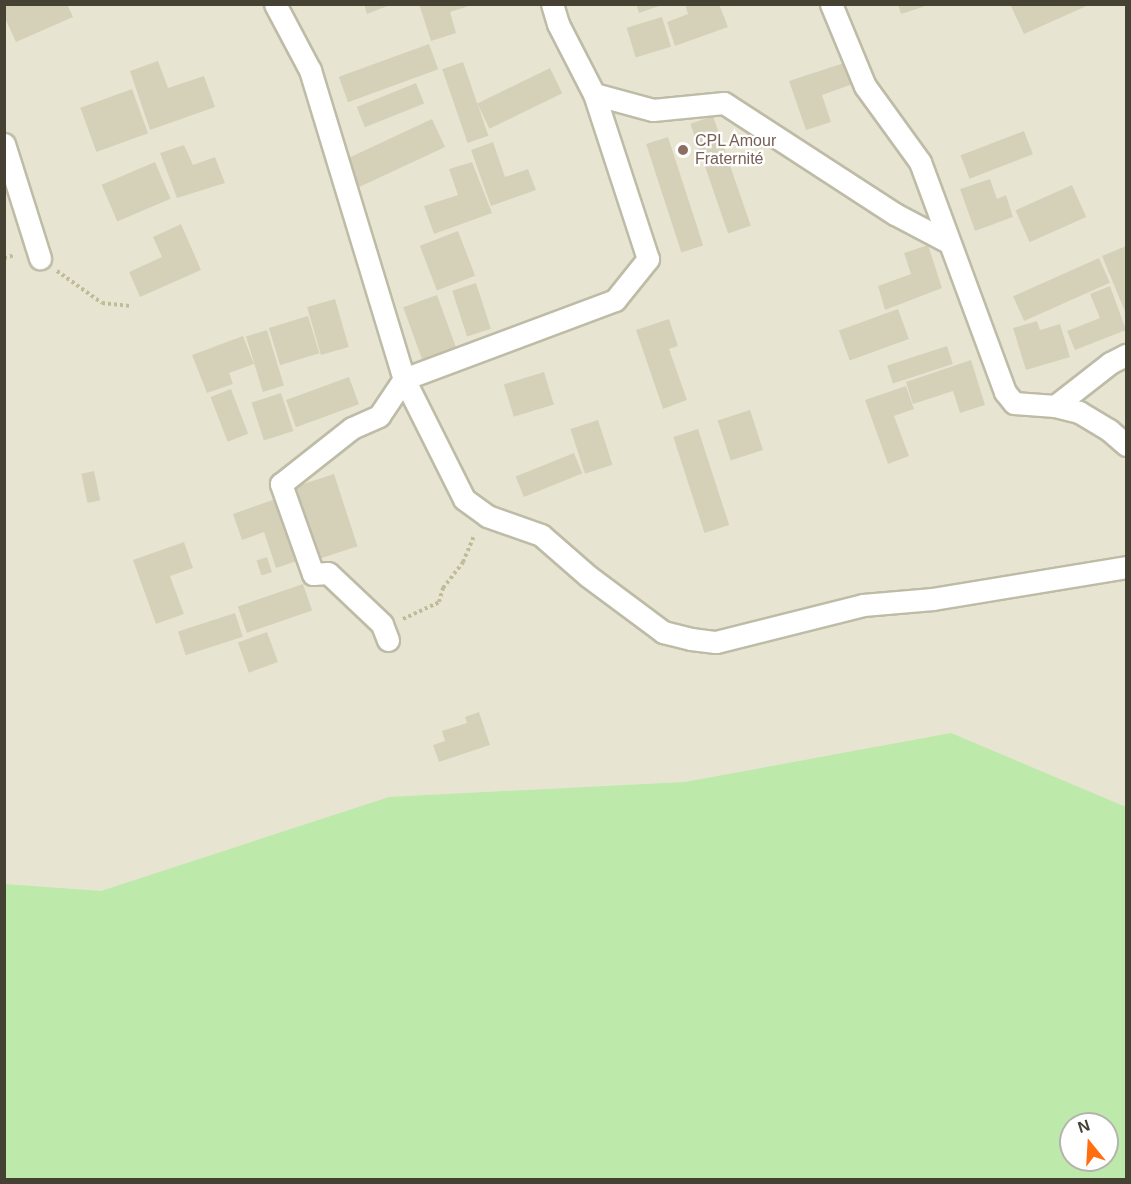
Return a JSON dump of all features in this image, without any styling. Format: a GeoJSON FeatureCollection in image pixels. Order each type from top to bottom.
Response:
{"type":"FeatureCollection","features":[{"type":"Feature","properties":{"kind":"street"},"geometry":{"type":"LineString","coordinates":[[275,4],[310,70],[404,379],[464,499],[484,514],[541,535],[588,576],[663,632],[716,642],[863,605],[933,599],[1126,567]]}},
{"type":"Feature","properties":{"kind":"street"},"geometry":{"type":"LineString","coordinates":[[386,634],[328,573],[313,574],[281,484],[352,428],[379,416],[404,379],[615,300],[648,259],[594,94],[558,24],[552,4]]}},
{"type":"Feature","properties":{"kind":"street"},"geometry":{"type":"LineString","coordinates":[[831,4],[865,86],[920,162],[1005,392],[1014,403],[1055,406],[1079,412],[1109,430],[1126,445]]}},
{"type":"Feature","properties":{"kind":"street"},"geometry":{"type":"LineString","coordinates":[[594,94],[653,110],[724,103],[895,214],[948,242]]}},
{"type":"Feature","properties":{"kind":"street"},"geometry":{"type":"LineString","coordinates":[[4,144],[40,258]]}},
{"type":"Feature","properties":{"kind":"street"},"geometry":{"type":"LineString","coordinates":[[1055,406],[1110,363],[1126,355]]}},
{"type":"Feature","properties":{"kind":"path"},"geometry":{"type":"LineString","coordinates":[[4,258],[18,254],[40,258],[102,303],[132,306]]}},
{"type":"Feature","properties":{"kind":"path"},"geometry":{"type":"LineString","coordinates":[[386,634],[440,602],[443,588],[463,562],[484,514]]}},
{"type":"Feature","properties":{"kind":"shaded area"},"geometry":{"type":"Polygon","coordinates":[[[5,5],[1126,5],[1126,1179],[5,1180],[5,5]]]}},
{"type":"Feature","properties":{"kind":"green space"},"geometry":{"type":"Polygon","coordinates":[[[951,733],[1126,807],[1126,1179],[5,1179],[5,884],[101,891],[389,797],[685,782],[951,733]]]}},
{"type":"Feature","properties":{"kind":"building"},"geometry":{"type":"Polygon","coordinates":[[[4,4],[67,4],[73,17],[16,42],[4,16],[4,4]]]}},
{"type":"Feature","properties":{"kind":"building"},"geometry":{"type":"Polygon","coordinates":[[[364,4],[390,4],[390,5],[367,14],[364,4]]]}},
{"type":"Feature","properties":{"kind":"building"},"geometry":{"type":"Polygon","coordinates":[[[419,4],[472,5],[450,12],[456,33],[431,41],[419,4]]]}},
{"type":"Feature","properties":{"kind":"building"},"geometry":{"type":"Polygon","coordinates":[[[636,4],[662,4],[662,5],[639,13],[636,4]]]}},
{"type":"Feature","properties":{"kind":"building"},"geometry":{"type":"Polygon","coordinates":[[[685,4],[719,4],[728,27],[675,46],[667,22],[688,14],[685,4]]]}},
{"type":"Feature","properties":{"kind":"building"},"geometry":{"type":"Polygon","coordinates":[[[898,4],[928,4],[929,5],[901,14],[898,4]]]}},
{"type":"Feature","properties":{"kind":"building"},"geometry":{"type":"Polygon","coordinates":[[[1010,4],[1091,4],[1024,34],[1010,4]]]}},
{"type":"Feature","properties":{"kind":"building"},"geometry":{"type":"Polygon","coordinates":[[[662,17],[671,47],[636,57],[627,28],[662,17]]]}},
{"type":"Feature","properties":{"kind":"building"},"geometry":{"type":"Polygon","coordinates":[[[429,44],[438,69],[348,102],[339,77],[429,44]]]}},
{"type":"Feature","properties":{"kind":"building"},"geometry":{"type":"Polygon","coordinates":[[[158,61],[168,88],[204,76],[215,107],[150,130],[130,71],[158,61]]]}},
{"type":"Feature","properties":{"kind":"building"},"geometry":{"type":"Polygon","coordinates":[[[463,62],[488,136],[468,143],[442,69],[463,62]]]}},
{"type":"Feature","properties":{"kind":"building"},"geometry":{"type":"Polygon","coordinates":[[[847,62],[856,83],[822,95],[831,122],[806,130],[789,81],[847,62]]]}},
{"type":"Feature","properties":{"kind":"building"},"geometry":{"type":"Polygon","coordinates":[[[550,68],[562,93],[489,129],[477,104],[550,68]]]}},
{"type":"Feature","properties":{"kind":"building"},"geometry":{"type":"Polygon","coordinates":[[[416,83],[424,103],[365,127],[357,107],[416,83]]]}},
{"type":"Feature","properties":{"kind":"building"},"geometry":{"type":"Polygon","coordinates":[[[132,89],[148,133],[96,152],[80,108],[132,89]]]}},
{"type":"Feature","properties":{"kind":"building"},"geometry":{"type":"Polygon","coordinates":[[[713,116],[751,226],[728,233],[690,124],[713,116]]]}},
{"type":"Feature","properties":{"kind":"building"},"geometry":{"type":"Polygon","coordinates":[[[432,119],[445,147],[357,188],[344,160],[432,119]]]}},
{"type":"Feature","properties":{"kind":"building"},"geometry":{"type":"Polygon","coordinates":[[[1024,131],[1033,154],[969,179],[961,155],[1024,131]]]}},
{"type":"Feature","properties":{"kind":"building"},"geometry":{"type":"Polygon","coordinates":[[[668,137],[703,245],[681,253],[646,144],[668,137]]]}},
{"type":"Feature","properties":{"kind":"building"},"geometry":{"type":"Polygon","coordinates":[[[493,142],[505,177],[528,169],[536,190],[491,206],[471,150],[493,142]]]}},
{"type":"Feature","properties":{"kind":"building"},"geometry":{"type":"Polygon","coordinates":[[[184,145],[193,165],[215,157],[225,183],[177,198],[160,153],[184,145]]]}},
{"type":"Feature","properties":{"kind":"building"},"geometry":{"type":"Polygon","coordinates":[[[155,162],[171,199],[117,221],[102,185],[155,162]]]}},
{"type":"Feature","properties":{"kind":"building"},"geometry":{"type":"Polygon","coordinates":[[[472,162],[492,213],[434,234],[424,206],[458,195],[449,169],[472,162]]]}},
{"type":"Feature","properties":{"kind":"building"},"geometry":{"type":"Polygon","coordinates":[[[990,179],[997,199],[1006,195],[1013,217],[975,231],[960,189],[990,179]]]}},
{"type":"Feature","properties":{"kind":"building"},"geometry":{"type":"Polygon","coordinates":[[[1072,185],[1086,217],[1030,242],[1015,210],[1072,185]]]}},
{"type":"Feature","properties":{"kind":"building"},"geometry":{"type":"Polygon","coordinates":[[[181,224],[201,270],[140,297],[129,272],[162,257],[153,237],[181,224]]]}},
{"type":"Feature","properties":{"kind":"building"},"geometry":{"type":"Polygon","coordinates":[[[458,231],[475,276],[437,291],[420,246],[458,231]]]}},
{"type":"Feature","properties":{"kind":"building"},"geometry":{"type":"Polygon","coordinates":[[[928,245],[942,288],[885,310],[878,286],[911,274],[904,253],[928,245]]]}},
{"type":"Feature","properties":{"kind":"building"},"geometry":{"type":"Polygon","coordinates":[[[1126,246],[1126,314],[1102,256],[1126,246]]]}},
{"type":"Feature","properties":{"kind":"building"},"geometry":{"type":"Polygon","coordinates":[[[1099,258],[1110,283],[1024,321],[1013,296],[1099,258]]]}},
{"type":"Feature","properties":{"kind":"building"},"geometry":{"type":"Polygon","coordinates":[[[476,283],[491,329],[467,336],[452,291],[476,283]]]}},
{"type":"Feature","properties":{"kind":"building"},"geometry":{"type":"Polygon","coordinates":[[[1110,286],[1126,330],[1075,350],[1067,331],[1100,318],[1090,294],[1110,286]]]}},
{"type":"Feature","properties":{"kind":"building"},"geometry":{"type":"Polygon","coordinates":[[[437,295],[457,350],[423,362],[403,307],[437,295]]]}},
{"type":"Feature","properties":{"kind":"building"},"geometry":{"type":"Polygon","coordinates":[[[335,299],[349,347],[321,355],[307,307],[335,299]]]}},
{"type":"Feature","properties":{"kind":"building"},"geometry":{"type":"Polygon","coordinates":[[[898,309],[909,339],[850,361],[839,331],[898,309]]]}},
{"type":"Feature","properties":{"kind":"building"},"geometry":{"type":"Polygon","coordinates":[[[308,316],[319,353],[280,365],[269,328],[308,316]]]}},
{"type":"Feature","properties":{"kind":"building"},"geometry":{"type":"Polygon","coordinates":[[[669,319],[678,346],[669,349],[687,400],[663,409],[636,330],[669,319]]]}},
{"type":"Feature","properties":{"kind":"building"},"geometry":{"type":"Polygon","coordinates":[[[1037,321],[1040,330],[1060,324],[1070,357],[1026,370],[1013,328],[1037,321]]]}},
{"type":"Feature","properties":{"kind":"building"},"geometry":{"type":"Polygon","coordinates":[[[267,330],[284,385],[263,392],[246,336],[267,330]]]}},
{"type":"Feature","properties":{"kind":"building"},"geometry":{"type":"Polygon","coordinates":[[[243,336],[254,364],[229,373],[233,384],[207,393],[192,355],[243,336]]]}},
{"type":"Feature","properties":{"kind":"building"},"geometry":{"type":"Polygon","coordinates":[[[947,346],[953,364],[893,384],[887,365],[947,346]]]}},
{"type":"Feature","properties":{"kind":"building"},"geometry":{"type":"Polygon","coordinates":[[[971,360],[985,405],[960,413],[953,391],[913,404],[906,382],[971,360]]]}},
{"type":"Feature","properties":{"kind":"building"},"geometry":{"type":"Polygon","coordinates":[[[544,372],[554,405],[514,417],[504,384],[544,372]]]}},
{"type":"Feature","properties":{"kind":"building"},"geometry":{"type":"Polygon","coordinates":[[[349,377],[359,404],[296,427],[286,400],[349,377]]]}},
{"type":"Feature","properties":{"kind":"building"},"geometry":{"type":"Polygon","coordinates":[[[906,386],[914,409],[894,416],[909,456],[888,464],[865,400],[906,386]]]}},
{"type":"Feature","properties":{"kind":"building"},"geometry":{"type":"Polygon","coordinates":[[[231,389],[248,434],[228,442],[210,397],[231,389]]]}},
{"type":"Feature","properties":{"kind":"building"},"geometry":{"type":"Polygon","coordinates":[[[281,393],[293,431],[264,441],[252,403],[281,393]]]}},
{"type":"Feature","properties":{"kind":"building"},"geometry":{"type":"Polygon","coordinates":[[[750,410],[763,450],[731,460],[718,421],[750,410]]]}},
{"type":"Feature","properties":{"kind":"building"},"geometry":{"type":"Polygon","coordinates":[[[598,420],[613,465],[585,474],[570,429],[598,420]]]}},
{"type":"Feature","properties":{"kind":"building"},"geometry":{"type":"Polygon","coordinates":[[[698,429],[729,525],[704,533],[673,437],[698,429]]]}},
{"type":"Feature","properties":{"kind":"building"},"geometry":{"type":"Polygon","coordinates":[[[574,453],[582,473],[524,497],[516,477],[574,453]]]}},
{"type":"Feature","properties":{"kind":"building"},"geometry":{"type":"Polygon","coordinates":[[[94,471],[100,500],[88,503],[81,474],[94,471]]]}},
{"type":"Feature","properties":{"kind":"building"},"geometry":{"type":"Polygon","coordinates":[[[334,474],[357,546],[316,560],[292,488],[334,474]]]}},
{"type":"Feature","properties":{"kind":"building"},"geometry":{"type":"Polygon","coordinates":[[[281,497],[303,559],[276,568],[264,532],[242,540],[233,514],[281,497]]]}},
{"type":"Feature","properties":{"kind":"building"},"geometry":{"type":"Polygon","coordinates":[[[184,542],[193,568],[170,576],[184,614],[156,624],[133,560],[184,542]]]}},
{"type":"Feature","properties":{"kind":"building"},"geometry":{"type":"Polygon","coordinates":[[[267,557],[272,572],[261,576],[257,560],[267,557]]]}},
{"type":"Feature","properties":{"kind":"building"},"geometry":{"type":"Polygon","coordinates":[[[303,584],[312,610],[247,633],[238,606],[303,584]]]}},
{"type":"Feature","properties":{"kind":"building"},"geometry":{"type":"Polygon","coordinates":[[[235,613],[243,637],[186,655],[178,632],[235,613]]]}},
{"type":"Feature","properties":{"kind":"building"},"geometry":{"type":"Polygon","coordinates":[[[267,632],[278,662],[249,673],[238,643],[267,632]]]}},
{"type":"Feature","properties":{"kind":"building"},"geometry":{"type":"Polygon","coordinates":[[[479,712],[490,745],[439,762],[433,745],[445,741],[442,731],[467,723],[465,717],[479,712]]]}},
{"type":"Feature","properties":{"kind":"place","name":"CPL Amour Fraternité"},"geometry":{"type":"Point","coordinates":[683,150]}}]}
